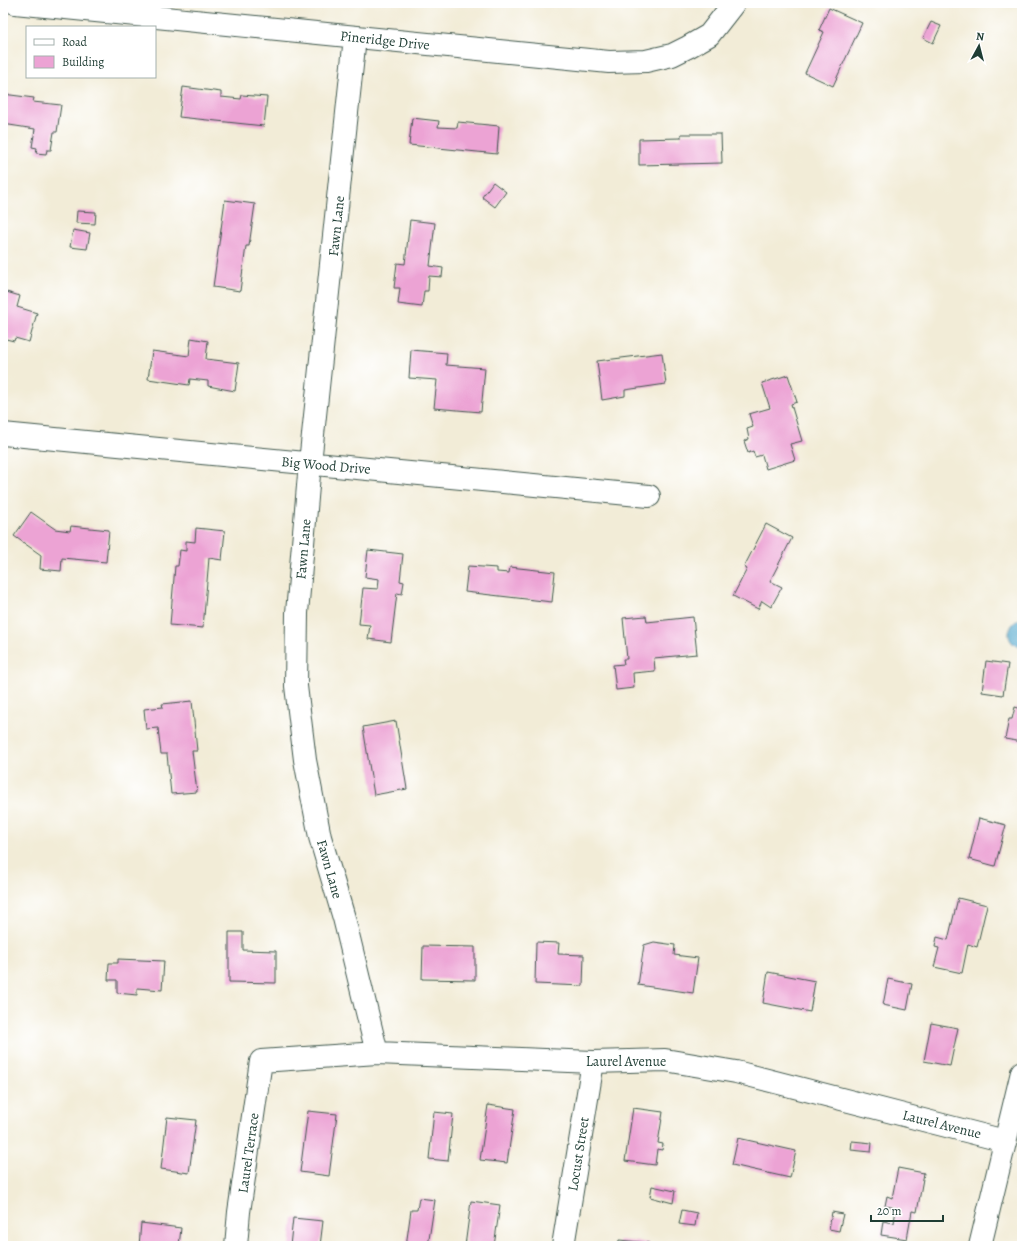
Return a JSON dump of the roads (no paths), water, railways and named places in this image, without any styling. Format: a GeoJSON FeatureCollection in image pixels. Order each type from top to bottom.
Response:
{"type":"FeatureCollection","features":[{"type":"Feature","properties":{"kind":"street","name":"Pineridge Drive"},"geometry":{"type":"LineString","coordinates":[[15,3],[609,62],[646,61],[672,55],[709,35],[734,3]]}},
{"type":"Feature","properties":{"kind":"street","name":"Fawn Lane"},"geometry":{"type":"LineString","coordinates":[[355,37],[310,464],[297,613],[296,686],[305,760],[320,837],[344,918],[377,1053]]}},
{"type":"Feature","properties":{"kind":"street","name":"Big Wood Drive"},"geometry":{"type":"LineString","coordinates":[[3,434],[649,496]]}},
{"type":"Feature","properties":{"kind":"street","name":"Laurel Avenue"},"geometry":{"type":"LineString","coordinates":[[261,1061],[377,1053],[593,1062],[665,1060],[736,1072],[1005,1140]]}},
{"type":"Feature","properties":{"kind":"street","name":"Laurel Terrace"},"geometry":{"type":"LineString","coordinates":[[236,1246],[239,1212],[261,1061]]}},
{"type":"Feature","properties":{"kind":"street","name":"Locust Street"},"geometry":{"type":"LineString","coordinates":[[563,1246],[593,1062]]}},
{"type":"Feature","properties":{"kind":"street"},"geometry":{"type":"LineString","coordinates":[[980,1246],[1022,1072]]}},
{"type":"Feature","properties":{"kind":"water"},"geometry":{"type":"Polygon","coordinates":[[[1022,618],[1022,647],[1012,642],[1009,634],[1012,625],[1022,618]]]}}]}
